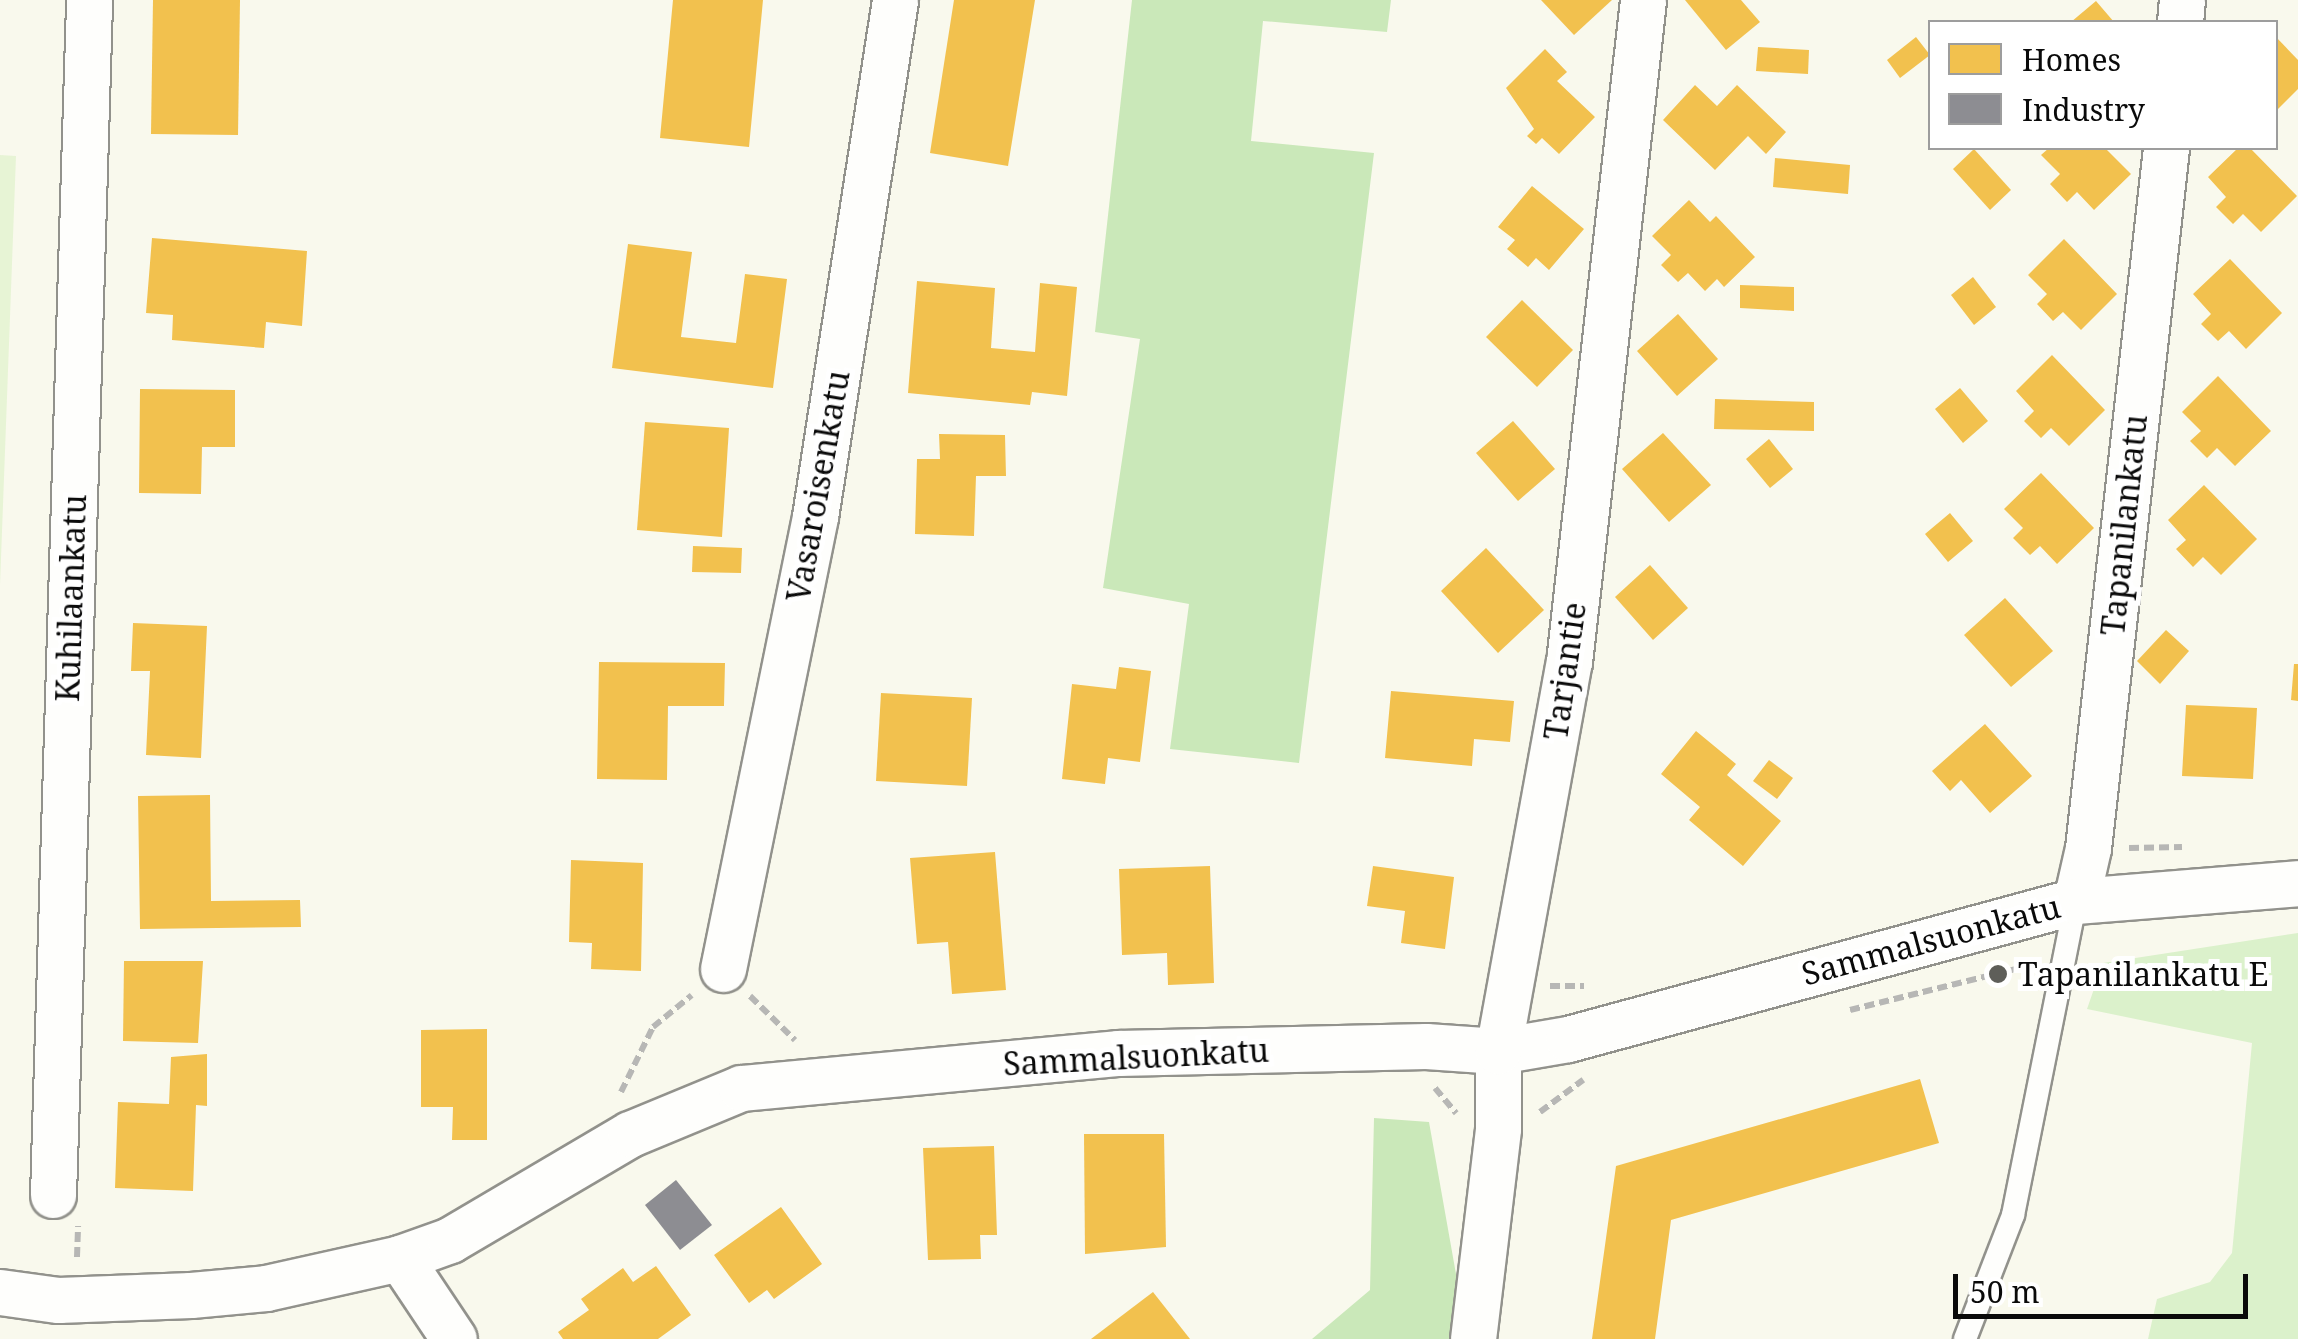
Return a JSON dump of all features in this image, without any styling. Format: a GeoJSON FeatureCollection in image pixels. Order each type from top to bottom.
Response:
{"type":"FeatureCollection","features":[{"type":"Feature","properties":{"kind":"street","name":"Kuhilaankatu"},"geometry":{"type":"LineString","coordinates":[[53,1195],[89,0]]}},
{"type":"Feature","properties":{"kind":"street","name":"Vasaroisenkatu"},"geometry":{"type":"LineString","coordinates":[[723,969],[816,517],[894,0]]}},
{"type":"Feature","properties":{"kind":"street","name":"Tarjantie"},"geometry":{"type":"LineString","coordinates":[[1473,1339],[1498,1128],[1498,1051],[1570,662],[1643,0]]}},
{"type":"Feature","properties":{"kind":"street","name":"Tapanilankatu"},"geometry":{"type":"LineString","coordinates":[[2076,901],[2088,848],[2166,150]]}},
{"type":"Feature","properties":{"kind":"street","name":"Sammalsuonkatu"},"geometry":{"type":"LineString","coordinates":[[0,1292],[57,1319],[266,1288],[400,1258],[450,1240],[630,1134],[741,1088],[1118,1052],[1426,1046],[1498,1051],[1568,1039],[2076,901],[2298,883]]}},
{"type":"Feature","properties":{"kind":"street"},"geometry":{"type":"LineString","coordinates":[[400,1258],[454,1339]]}},
{"type":"Feature","properties":{"kind":"lane"},"geometry":{"type":"LineString","coordinates":[[1966,1339],[2013,1216],[2076,901]]}},
{"type":"Feature","properties":{"kind":"path"},"geometry":{"type":"LineString","coordinates":[[1831,1015],[2066,956]]}},
{"type":"Feature","properties":{"kind":"path"},"geometry":{"type":"LineString","coordinates":[[723,969],[795,1040]]}},
{"type":"Feature","properties":{"kind":"path"},"geometry":{"type":"LineString","coordinates":[[1414,1085],[1433,1086],[1465,1122],[1498,1128],[1530,1120],[1593,1073]]}},
{"type":"Feature","properties":{"kind":"green space"},"geometry":{"type":"Polygon","coordinates":[[[1132,0],[1391,0],[1387,32],[1263,21],[1251,141],[1374,153],[1299,763],[1170,749],[1189,604],[1103,588],[1140,339],[1095,332],[1132,0]]]}},
{"type":"Feature","properties":{"kind":"green space"},"geometry":{"type":"Polygon","coordinates":[[[0,155],[16,156],[0,585],[0,155]]]}},
{"type":"Feature","properties":{"kind":"green space"},"geometry":{"type":"Polygon","coordinates":[[[2298,933],[2298,1339],[2148,1339],[2157,1299],[2210,1282],[2232,1253],[2252,1043],[2087,1009],[2103,963],[2298,933]]]}},
{"type":"Feature","properties":{"kind":"green space"},"geometry":{"type":"Polygon","coordinates":[[[1374,1118],[1429,1122],[1459,1291],[1456,1339],[1312,1339],[1370,1290],[1374,1118]]]}},
{"type":"Feature","properties":{"kind":"building: Homes"},"geometry":{"type":"Polygon","coordinates":[[[153,0],[240,0],[238,135],[151,134],[153,0]]]}},
{"type":"Feature","properties":{"kind":"building: Homes"},"geometry":{"type":"Polygon","coordinates":[[[673,0],[763,0],[749,147],[660,138],[673,0]]]}},
{"type":"Feature","properties":{"kind":"building: Homes"},"geometry":{"type":"Polygon","coordinates":[[[954,0],[1035,0],[1008,166],[930,153],[954,0]]]}},
{"type":"Feature","properties":{"kind":"building: Homes"},"geometry":{"type":"Polygon","coordinates":[[[1541,0],[1612,0],[1574,35],[1541,0]]]}},
{"type":"Feature","properties":{"kind":"building: Homes"},"geometry":{"type":"Polygon","coordinates":[[[1685,0],[1741,0],[1760,22],[1726,50],[1685,0]]]}},
{"type":"Feature","properties":{"kind":"building: Homes"},"geometry":{"type":"Polygon","coordinates":[[[2096,1],[2112,20],[2073,20],[2096,1]]]}},
{"type":"Feature","properties":{"kind":"building: Homes"},"geometry":{"type":"Polygon","coordinates":[[[1916,37],[1928,52],[1928,57],[1900,78],[1887,60],[1916,37]]]}},
{"type":"Feature","properties":{"kind":"building: Homes"},"geometry":{"type":"Polygon","coordinates":[[[2278,39],[2298,60],[2298,89],[2278,109],[2278,39]]]}},
{"type":"Feature","properties":{"kind":"building: Homes"},"geometry":{"type":"Polygon","coordinates":[[[1758,47],[1809,50],[1808,74],[1756,71],[1758,47]]]}},
{"type":"Feature","properties":{"kind":"building: Homes"},"geometry":{"type":"Polygon","coordinates":[[[1545,49],[1567,72],[1557,81],[1595,117],[1559,154],[1542,138],[1536,144],[1527,136],[1534,129],[1506,88],[1545,49]]]}},
{"type":"Feature","properties":{"kind":"building: Homes"},"geometry":{"type":"Polygon","coordinates":[[[1695,85],[1717,106],[1737,85],[1786,132],[1766,154],[1748,136],[1715,170],[1663,120],[1695,85]]]}},
{"type":"Feature","properties":{"kind":"building: Homes"},"geometry":{"type":"Polygon","coordinates":[[[1975,150],[2011,190],[1990,210],[1953,169],[1975,150]]]}},
{"type":"Feature","properties":{"kind":"building: Homes"},"geometry":{"type":"Polygon","coordinates":[[[2047,150],[2107,150],[2131,174],[2094,210],[2077,192],[2067,202],[2050,184],[2060,174],[2041,155],[2047,150]]]}},
{"type":"Feature","properties":{"kind":"building: Homes"},"geometry":{"type":"Polygon","coordinates":[[[2236,150],[2252,150],[2297,196],[2261,232],[2243,214],[2233,224],[2216,207],[2226,197],[2208,177],[2236,150]]]}},
{"type":"Feature","properties":{"kind":"building: Homes"},"geometry":{"type":"Polygon","coordinates":[[[1775,158],[1850,165],[1848,194],[1773,187],[1775,158]]]}},
{"type":"Feature","properties":{"kind":"building: Homes"},"geometry":{"type":"Polygon","coordinates":[[[1532,186],[1584,229],[1549,270],[1536,258],[1528,267],[1507,249],[1515,240],[1498,227],[1532,186]]]}},
{"type":"Feature","properties":{"kind":"building: Homes"},"geometry":{"type":"Polygon","coordinates":[[[1689,200],[1710,222],[1716,216],[1755,257],[1724,287],[1717,279],[1705,291],[1688,273],[1678,282],[1661,265],[1671,255],[1652,236],[1689,200]]]}},
{"type":"Feature","properties":{"kind":"building: Homes"},"geometry":{"type":"Polygon","coordinates":[[[152,238],[307,251],[302,326],[266,322],[264,348],[172,340],[173,315],[146,313],[152,238]]]}},
{"type":"Feature","properties":{"kind":"building: Homes"},"geometry":{"type":"Polygon","coordinates":[[[2064,239],[2117,294],[2081,330],[2063,312],[2053,321],[2037,304],[2047,294],[2028,275],[2064,239]]]}},
{"type":"Feature","properties":{"kind":"building: Homes"},"geometry":{"type":"Polygon","coordinates":[[[628,244],[692,252],[681,337],[736,343],[745,274],[787,279],[773,388],[612,368],[628,244]]]}},
{"type":"Feature","properties":{"kind":"building: Homes"},"geometry":{"type":"Polygon","coordinates":[[[2230,259],[2282,313],[2246,349],[2229,331],[2218,341],[2201,324],[2211,314],[2193,294],[2230,259]]]}},
{"type":"Feature","properties":{"kind":"building: Homes"},"geometry":{"type":"Polygon","coordinates":[[[1973,277],[1996,307],[1974,325],[1951,295],[1973,277]]]}},
{"type":"Feature","properties":{"kind":"building: Homes"},"geometry":{"type":"Polygon","coordinates":[[[917,281],[995,288],[991,348],[1035,352],[1040,283],[1077,287],[1067,396],[1032,392],[1030,405],[908,393],[917,281]]]}},
{"type":"Feature","properties":{"kind":"building: Homes"},"geometry":{"type":"Polygon","coordinates":[[[1740,285],[1794,287],[1794,311],[1740,308],[1740,285]]]}},
{"type":"Feature","properties":{"kind":"building: Homes"},"geometry":{"type":"Polygon","coordinates":[[[1522,300],[1573,350],[1537,387],[1486,337],[1522,300]]]}},
{"type":"Feature","properties":{"kind":"building: Homes"},"geometry":{"type":"Polygon","coordinates":[[[1678,314],[1718,359],[1677,396],[1637,351],[1678,314]]]}},
{"type":"Feature","properties":{"kind":"building: Homes"},"geometry":{"type":"Polygon","coordinates":[[[2052,355],[2105,410],[2069,446],[2051,428],[2041,438],[2024,421],[2034,411],[2016,391],[2052,355]]]}},
{"type":"Feature","properties":{"kind":"building: Homes"},"geometry":{"type":"Polygon","coordinates":[[[2218,376],[2271,431],[2235,466],[2217,448],[2207,458],[2190,441],[2201,431],[2182,412],[2218,376]]]}},
{"type":"Feature","properties":{"kind":"building: Homes"},"geometry":{"type":"Polygon","coordinates":[[[1960,388],[1988,421],[1963,443],[1935,409],[1960,388]]]}},
{"type":"Feature","properties":{"kind":"building: Homes"},"geometry":{"type":"Polygon","coordinates":[[[140,389],[235,390],[235,447],[202,447],[201,494],[139,493],[140,389]]]}},
{"type":"Feature","properties":{"kind":"building: Homes"},"geometry":{"type":"Polygon","coordinates":[[[1715,399],[1814,402],[1814,431],[1714,429],[1715,399]]]}},
{"type":"Feature","properties":{"kind":"building: Homes"},"geometry":{"type":"Polygon","coordinates":[[[1513,421],[1555,469],[1518,501],[1476,453],[1513,421]]]}},
{"type":"Feature","properties":{"kind":"building: Homes"},"geometry":{"type":"Polygon","coordinates":[[[645,422],[729,428],[722,537],[637,530],[645,422]]]}},
{"type":"Feature","properties":{"kind":"building: Homes"},"geometry":{"type":"Polygon","coordinates":[[[1663,433],[1711,485],[1669,522],[1622,469],[1663,433]]]}},
{"type":"Feature","properties":{"kind":"building: Homes"},"geometry":{"type":"Polygon","coordinates":[[[939,434],[1005,435],[1006,476],[976,476],[974,536],[915,534],[917,459],[940,459],[939,434]]]}},
{"type":"Feature","properties":{"kind":"building: Homes"},"geometry":{"type":"Polygon","coordinates":[[[1769,439],[1793,469],[1770,488],[1746,459],[1769,439]]]}},
{"type":"Feature","properties":{"kind":"building: Homes"},"geometry":{"type":"Polygon","coordinates":[[[2041,473],[2094,528],[2057,564],[2040,546],[2030,555],[2013,538],[2023,528],[2004,509],[2041,473]]]}},
{"type":"Feature","properties":{"kind":"building: Homes"},"geometry":{"type":"Polygon","coordinates":[[[2204,485],[2257,539],[2221,575],[2203,557],[2193,567],[2176,549],[2186,540],[2168,520],[2204,485]]]}},
{"type":"Feature","properties":{"kind":"building: Homes"},"geometry":{"type":"Polygon","coordinates":[[[1950,513],[1973,541],[1948,562],[1925,534],[1950,513]]]}},
{"type":"Feature","properties":{"kind":"building: Homes"},"geometry":{"type":"Polygon","coordinates":[[[693,546],[742,548],[741,573],[692,572],[693,546]]]}},
{"type":"Feature","properties":{"kind":"building: Homes"},"geometry":{"type":"Polygon","coordinates":[[[1486,548],[1544,610],[1498,653],[1441,591],[1486,548]]]}},
{"type":"Feature","properties":{"kind":"building: Homes"},"geometry":{"type":"Polygon","coordinates":[[[1650,565],[1688,608],[1653,640],[1615,597],[1650,565]]]}},
{"type":"Feature","properties":{"kind":"building: Homes"},"geometry":{"type":"Polygon","coordinates":[[[2005,598],[2053,651],[2011,687],[1964,635],[2005,598]]]}},
{"type":"Feature","properties":{"kind":"building: Homes"},"geometry":{"type":"Polygon","coordinates":[[[133,623],[207,626],[201,758],[146,755],[150,671],[131,671],[133,623]]]}},
{"type":"Feature","properties":{"kind":"building: Homes"},"geometry":{"type":"Polygon","coordinates":[[[2166,630],[2189,651],[2160,684],[2137,661],[2166,630]]]}},
{"type":"Feature","properties":{"kind":"building: Homes"},"geometry":{"type":"Polygon","coordinates":[[[599,662],[725,663],[724,706],[668,706],[667,780],[597,779],[599,662]]]}},
{"type":"Feature","properties":{"kind":"building: Homes"},"geometry":{"type":"Polygon","coordinates":[[[2294,664],[2298,664],[2298,701],[2291,700],[2294,664]]]}},
{"type":"Feature","properties":{"kind":"building: Homes"},"geometry":{"type":"Polygon","coordinates":[[[1119,667],[1151,671],[1140,762],[1108,758],[1105,784],[1062,779],[1072,684],[1116,689],[1119,667]]]}},
{"type":"Feature","properties":{"kind":"building: Homes"},"geometry":{"type":"Polygon","coordinates":[[[1391,691],[1514,701],[1510,742],[1474,739],[1472,766],[1385,758],[1391,691]]]}},
{"type":"Feature","properties":{"kind":"building: Homes"},"geometry":{"type":"Polygon","coordinates":[[[881,693],[972,698],[967,786],[876,781],[881,693]]]}},
{"type":"Feature","properties":{"kind":"building: Homes"},"geometry":{"type":"Polygon","coordinates":[[[2186,705],[2257,708],[2253,779],[2182,776],[2186,705]]]}},
{"type":"Feature","properties":{"kind":"building: Homes"},"geometry":{"type":"Polygon","coordinates":[[[1985,724],[2032,776],[1990,813],[1961,780],[1950,791],[1932,771],[1985,724]]]}},
{"type":"Feature","properties":{"kind":"building: Homes"},"geometry":{"type":"Polygon","coordinates":[[[1696,731],[1736,764],[1727,775],[1781,821],[1743,866],[1689,820],[1700,807],[1661,774],[1696,731]]]}},
{"type":"Feature","properties":{"kind":"building: Homes"},"geometry":{"type":"Polygon","coordinates":[[[1769,760],[1793,778],[1777,799],[1753,781],[1769,760]]]}},
{"type":"Feature","properties":{"kind":"building: Homes"},"geometry":{"type":"Polygon","coordinates":[[[210,795],[211,901],[300,900],[301,927],[140,929],[138,796],[210,795]]]}},
{"type":"Feature","properties":{"kind":"building: Homes"},"geometry":{"type":"Polygon","coordinates":[[[995,852],[1006,990],[952,994],[948,942],[917,944],[910,858],[995,852]]]}},
{"type":"Feature","properties":{"kind":"building: Homes"},"geometry":{"type":"Polygon","coordinates":[[[571,860],[643,863],[641,971],[591,969],[592,943],[569,942],[571,860]]]}},
{"type":"Feature","properties":{"kind":"building: Homes"},"geometry":{"type":"Polygon","coordinates":[[[1210,866],[1214,983],[1168,985],[1167,953],[1122,955],[1119,869],[1210,866]]]}},
{"type":"Feature","properties":{"kind":"building: Homes"},"geometry":{"type":"Polygon","coordinates":[[[1373,866],[1454,877],[1445,949],[1401,943],[1405,911],[1367,906],[1373,866]]]}},
{"type":"Feature","properties":{"kind":"building: Homes"},"geometry":{"type":"Polygon","coordinates":[[[124,961],[203,961],[198,1043],[123,1041],[124,961]]]}},
{"type":"Feature","properties":{"kind":"building: Homes"},"geometry":{"type":"Polygon","coordinates":[[[487,1029],[487,1140],[452,1140],[453,1107],[421,1107],[421,1030],[487,1029]]]}},
{"type":"Feature","properties":{"kind":"building: Homes"},"geometry":{"type":"Polygon","coordinates":[[[207,1054],[207,1106],[196,1105],[193,1191],[115,1188],[118,1102],[169,1104],[171,1057],[207,1054]]]}},
{"type":"Feature","properties":{"kind":"building: Homes"},"geometry":{"type":"Polygon","coordinates":[[[1920,1079],[1939,1143],[1671,1220],[1655,1339],[1592,1339],[1616,1166],[1920,1079]]]}},
{"type":"Feature","properties":{"kind":"building: Homes"},"geometry":{"type":"Polygon","coordinates":[[[1084,1134],[1164,1134],[1166,1247],[1085,1254],[1084,1134]]]}},
{"type":"Feature","properties":{"kind":"building: Homes"},"geometry":{"type":"Polygon","coordinates":[[[994,1146],[997,1235],[980,1235],[981,1259],[928,1260],[923,1148],[994,1146]]]}},
{"type":"Feature","properties":{"kind":"building: Homes"},"geometry":{"type":"Polygon","coordinates":[[[781,1207],[822,1264],[774,1299],[767,1290],[749,1303],[714,1255],[781,1207]]]}},
{"type":"Feature","properties":{"kind":"building: Homes"},"geometry":{"type":"Polygon","coordinates":[[[656,1266],[691,1315],[658,1339],[563,1339],[558,1332],[589,1310],[581,1299],[623,1268],[633,1282],[656,1266]]]}},
{"type":"Feature","properties":{"kind":"building: Homes"},"geometry":{"type":"Polygon","coordinates":[[[1153,1292],[1190,1339],[1091,1339],[1153,1292]]]}},
{"type":"Feature","properties":{"kind":"building: Industry"},"geometry":{"type":"Polygon","coordinates":[[[676,1180],[712,1225],[680,1250],[645,1205],[676,1180]]]}},
{"type":"Feature","properties":{"kind":"place","name":"Tapanilankatu E"},"geometry":{"type":"Point","coordinates":[1998,974]}}]}
